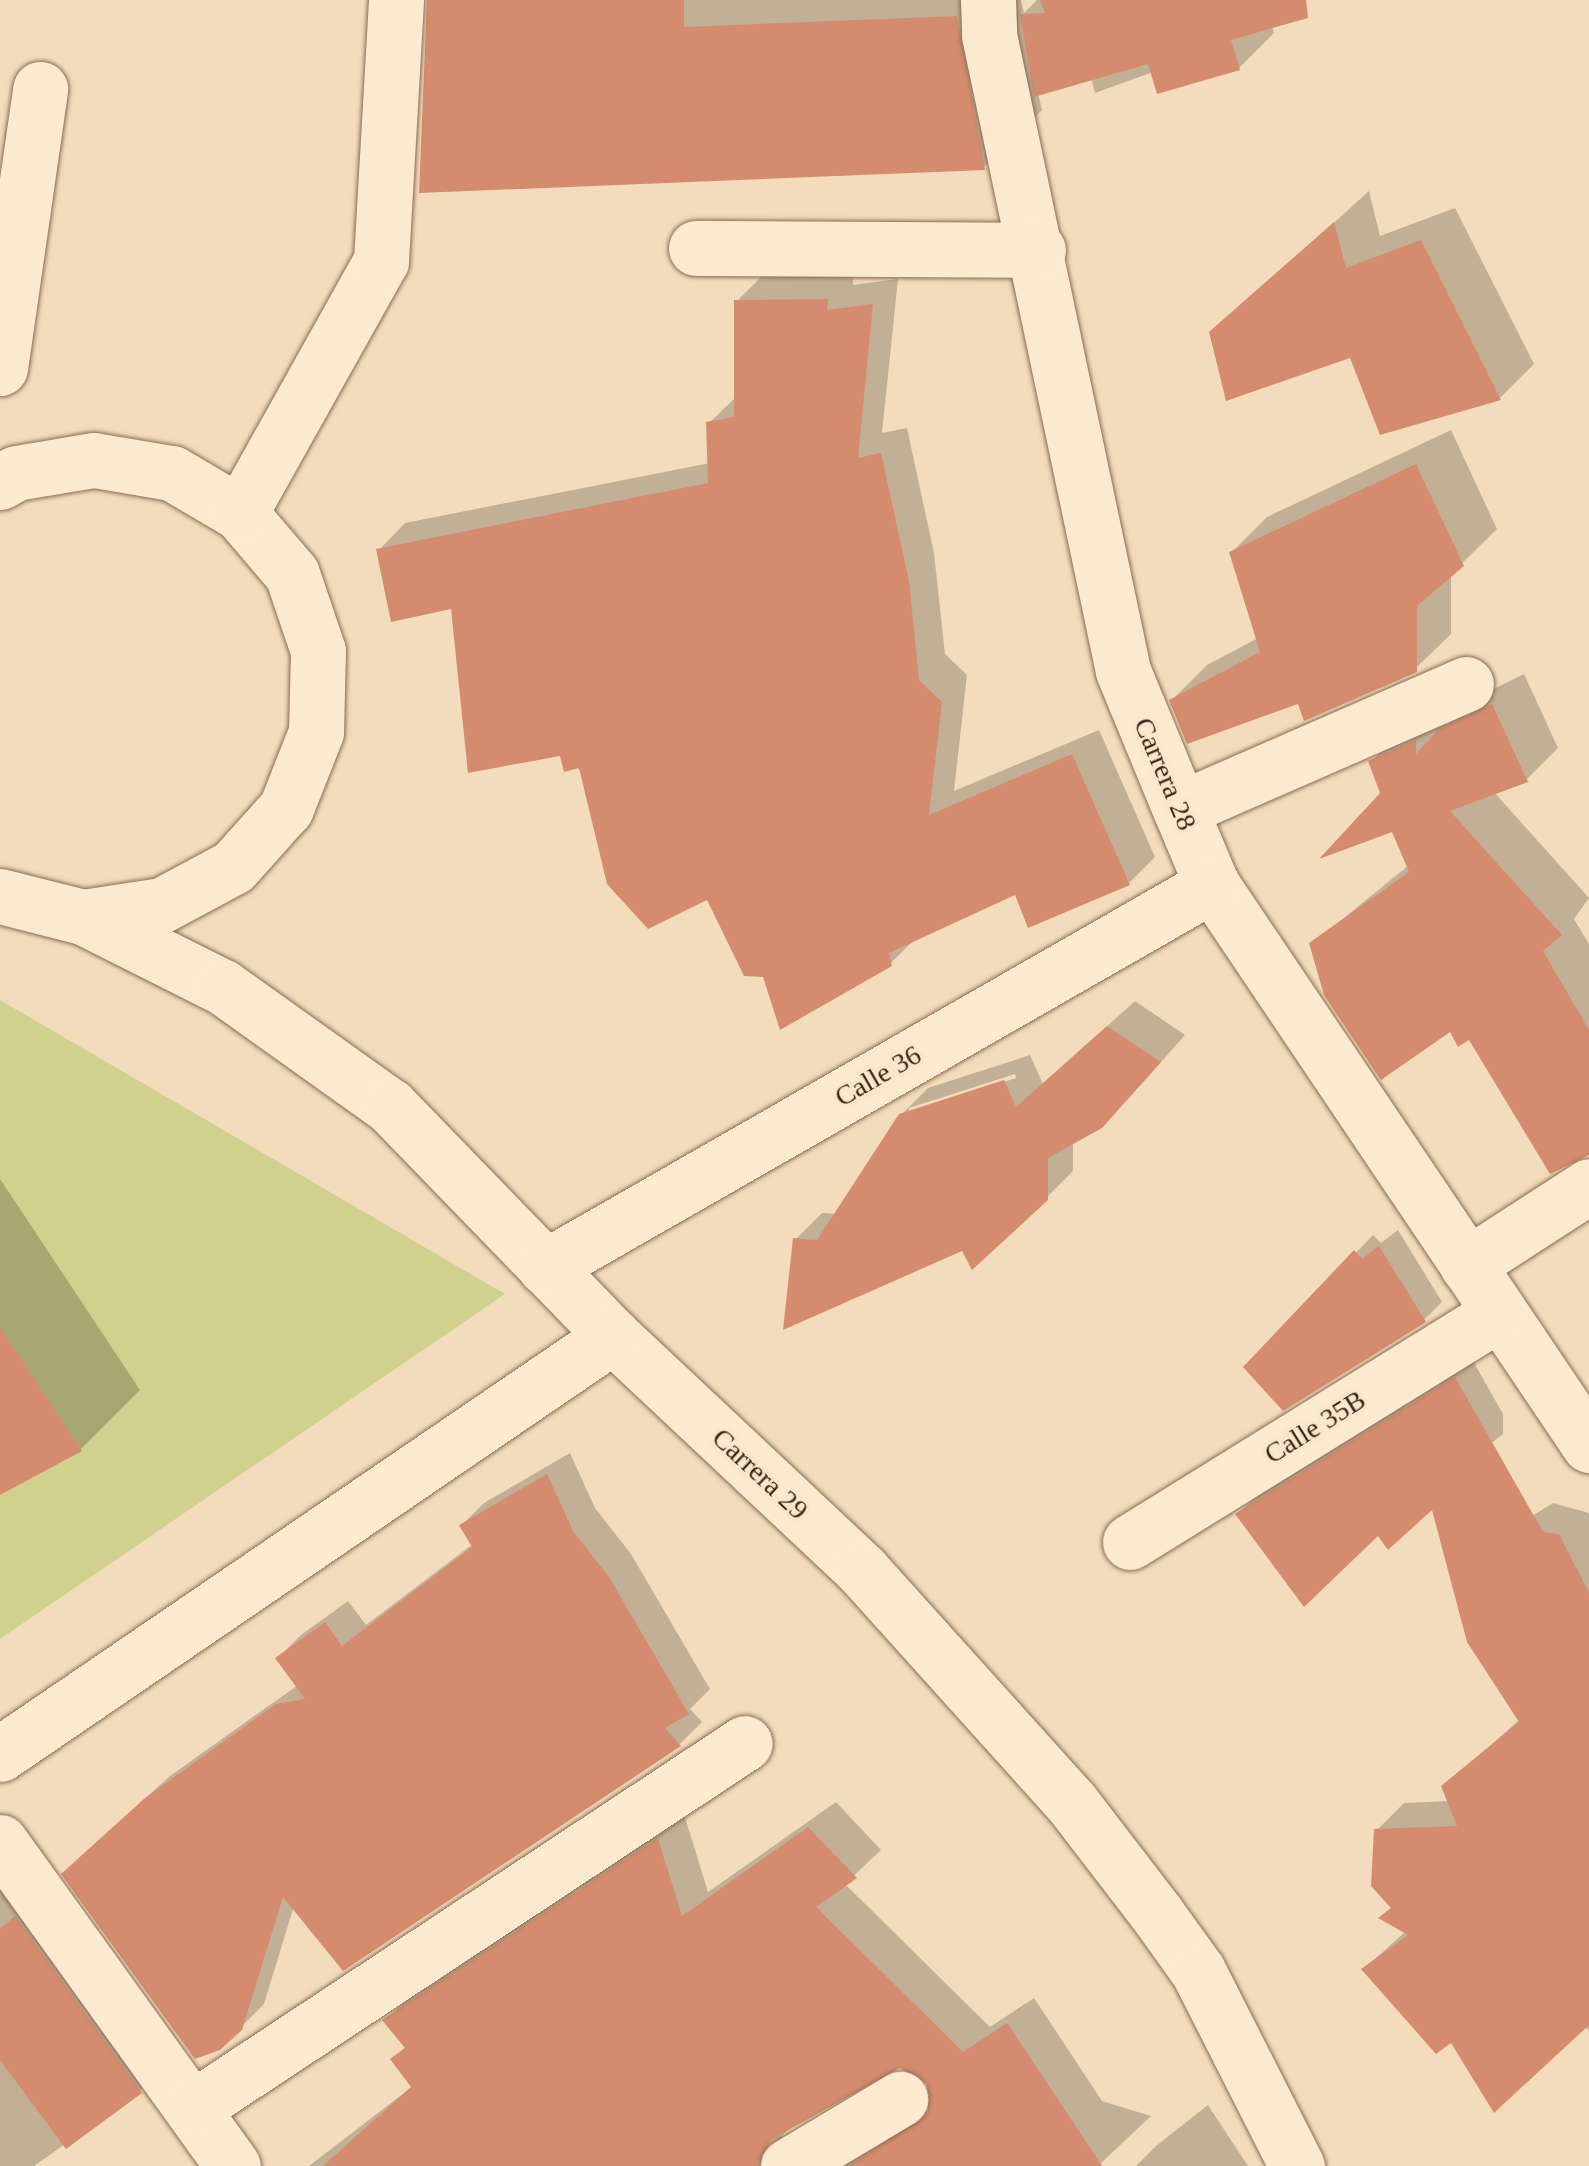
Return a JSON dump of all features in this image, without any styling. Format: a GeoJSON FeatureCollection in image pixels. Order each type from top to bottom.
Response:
{"type":"FeatureCollection","features":[{"type":"Feature","properties":{"kind":"street"},"geometry":{"type":"LineString","coordinates":[[240,512],[382,261],[396,0]]}},
{"type":"Feature","properties":{"kind":"street","name":"Carrera 28"},"geometry":{"type":"LineString","coordinates":[[988,0],[989,35],[1038,250],[1123,671],[1180,809],[1212,885],[1589,1446]]}},
{"type":"Feature","properties":{"kind":"street"},"geometry":{"type":"LineString","coordinates":[[0,368],[40,89]]}},
{"type":"Feature","properties":{"kind":"street"},"geometry":{"type":"LineString","coordinates":[[696,248],[1038,250]]}},
{"type":"Feature","properties":{"kind":"street"},"geometry":{"type":"LineString","coordinates":[[0,482],[16,473],[94,460],[172,473],[240,512],[292,574],[318,652],[316,732],[286,808],[232,867],[162,905],[83,917],[0,896]]}},
{"type":"Feature","properties":{"kind":"street"},"geometry":{"type":"LineString","coordinates":[[1180,809],[1466,684]]}},
{"type":"Feature","properties":{"kind":"street","name":"Calle 36"},"geometry":{"type":"LineString","coordinates":[[545,1267],[1212,885]]}},
{"type":"Feature","properties":{"kind":"street","name":"Carrera 29"},"geometry":{"type":"LineString","coordinates":[[83,917],[223,987],[318,1051],[390,1106],[613,1336],[862,1570],[1071,1802],[1198,1971],[1297,2166]]}},
{"type":"Feature","properties":{"kind":"street"},"geometry":{"type":"LineString","coordinates":[[1468,1265],[1589,1186]]}},
{"type":"Feature","properties":{"kind":"street","name":"Calle 35B"},"geometry":{"type":"LineString","coordinates":[[1130,1542],[1499,1312]]}},
{"type":"Feature","properties":{"kind":"street"},"geometry":{"type":"LineString","coordinates":[[0,1754],[613,1336]]}},
{"type":"Feature","properties":{"kind":"street"},"geometry":{"type":"LineString","coordinates":[[194,2107],[745,1742]]}},
{"type":"Feature","properties":{"kind":"street"},"geometry":{"type":"LineString","coordinates":[[0,1842],[194,2107],[232,2166]]}},
{"type":"Feature","properties":{"kind":"street"},"geometry":{"type":"LineString","coordinates":[[788,2166],[900,2099]]}},
{"type":"Feature","properties":{"kind":"green space"},"geometry":{"type":"Polygon","coordinates":[[[0,1000],[505,1294],[0,1639],[0,1000]]]}},
{"type":"Feature","properties":{"kind":"building"},"geometry":{"type":"Polygon","coordinates":[[[427,0],[684,0],[684,27],[957,16],[985,170],[419,193],[427,0]]]}},
{"type":"Feature","properties":{"kind":"building"},"geometry":{"type":"Polygon","coordinates":[[[1040,0],[1306,0],[1308,18],[1231,40],[1240,70],[1157,94],[1148,64],[1034,97],[1020,14],[1045,13],[1040,0]]]}},
{"type":"Feature","properties":{"kind":"building"},"geometry":{"type":"Polygon","coordinates":[[[1334,222],[1346,268],[1421,240],[1501,400],[1380,435],[1350,358],[1226,401],[1209,332],[1334,222]]]}},
{"type":"Feature","properties":{"kind":"building"},"geometry":{"type":"Polygon","coordinates":[[[828,299],[827,310],[873,304],[858,458],[881,453],[909,581],[919,680],[942,702],[929,815],[1072,754],[1130,885],[1028,928],[1015,895],[889,953],[892,966],[780,1030],[763,977],[744,976],[707,900],[648,929],[607,884],[579,768],[564,772],[560,756],[468,773],[451,609],[391,622],[376,549],[708,483],[706,422],[734,417],[734,300],[828,299]]]}},
{"type":"Feature","properties":{"kind":"building"},"geometry":{"type":"Polygon","coordinates":[[[1416,464],[1464,566],[1417,606],[1417,672],[1304,721],[1298,704],[1187,744],[1169,700],[1260,652],[1229,552],[1416,464]]]}},
{"type":"Feature","properties":{"kind":"building"},"geometry":{"type":"Polygon","coordinates":[[[1492,704],[1528,782],[1450,811],[1562,935],[1543,951],[1589,1030],[1589,1155],[1550,1174],[1469,1040],[1458,1047],[1450,1032],[1381,1080],[1324,995],[1309,943],[1409,872],[1392,832],[1319,859],[1380,793],[1368,761],[1416,740],[1416,754],[1438,730],[1492,704]]]}},
{"type":"Feature","properties":{"kind":"building"},"geometry":{"type":"Polygon","coordinates":[[[1107,1026],[1161,1062],[1102,1128],[1048,1158],[1048,1200],[972,1270],[962,1251],[783,1330],[793,1238],[817,1240],[899,1114],[1004,1080],[1016,1107],[1107,1026]]]}},
{"type":"Feature","properties":{"kind":"building"},"geometry":{"type":"Polygon","coordinates":[[[1379,1246],[1426,1322],[1283,1411],[1243,1367],[1354,1250],[1362,1259],[1379,1246]]]}},
{"type":"Feature","properties":{"kind":"building"},"geometry":{"type":"Polygon","coordinates":[[[0,1327],[82,1451],[0,1495],[0,1327]]]}},
{"type":"Feature","properties":{"kind":"building"},"geometry":{"type":"Polygon","coordinates":[[[1455,1377],[1543,1532],[1559,1534],[1589,1593],[1589,2025],[1494,2113],[1451,2043],[1436,2054],[1361,1969],[1408,1935],[1378,1918],[1391,1908],[1371,1886],[1374,1829],[1457,1826],[1441,1786],[1519,1722],[1467,1642],[1432,1510],[1388,1550],[1378,1536],[1304,1607],[1235,1514],[1455,1377]]]}},
{"type":"Feature","properties":{"kind":"building"},"geometry":{"type":"Polygon","coordinates":[[[547,1474],[573,1531],[609,1577],[689,1714],[665,1728],[681,1746],[343,1971],[283,1897],[242,2030],[220,2050],[195,2059],[61,1874],[145,1798],[276,1704],[305,1699],[275,1658],[325,1622],[342,1646],[472,1547],[459,1525],[547,1474]]]}},
{"type":"Feature","properties":{"kind":"building"},"geometry":{"type":"Polygon","coordinates":[[[808,1827],[857,1878],[816,1907],[963,2052],[1007,2023],[1102,2166],[849,2166],[928,2113],[927,2084],[900,2068],[772,2139],[757,2166],[323,2166],[411,2087],[390,2059],[405,2048],[382,2020],[658,1838],[682,1916],[808,1827]]]}},
{"type":"Feature","properties":{"kind":"building"},"geometry":{"type":"Polygon","coordinates":[[[15,1916],[142,2093],[66,2149],[0,2060],[0,1929],[15,1916]]]}}]}
